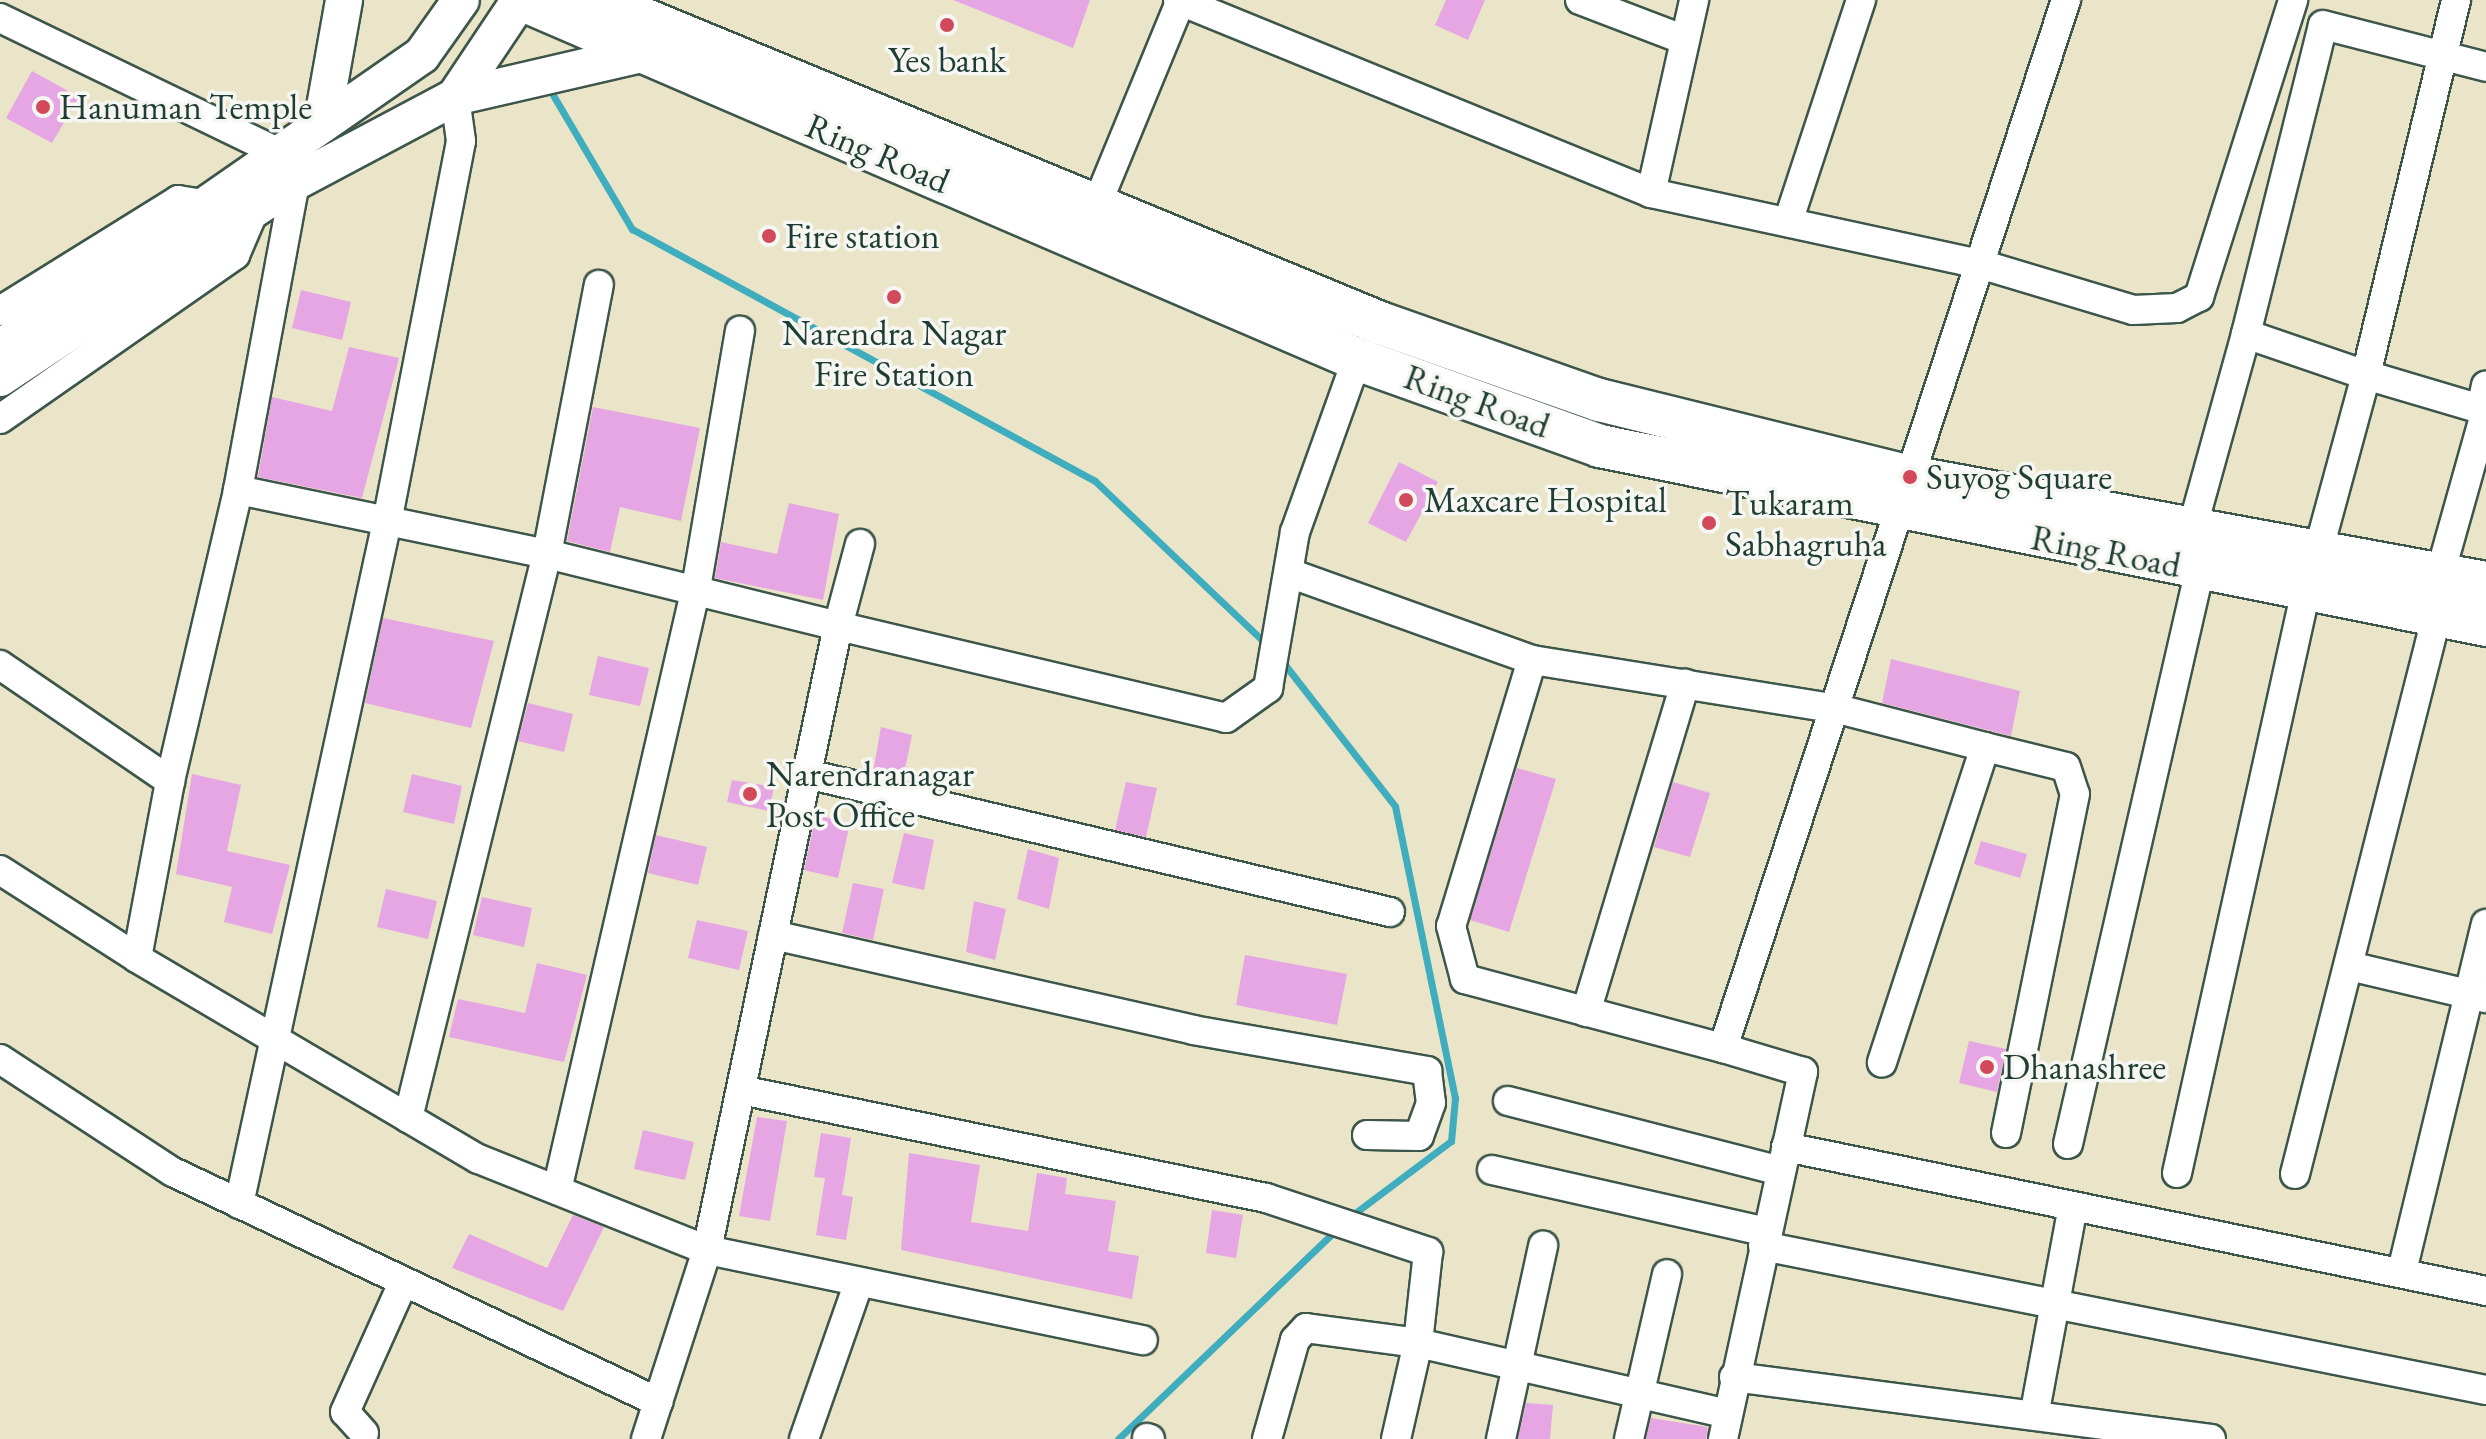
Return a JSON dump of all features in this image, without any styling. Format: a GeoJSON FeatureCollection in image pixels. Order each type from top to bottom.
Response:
{"type":"FeatureCollection","features":[{"type":"Feature","properties":{"kind":"highway","name":"Ring Road"},"geometry":{"type":"LineString","coordinates":[[521,0],[1357,359],[1600,446],[1906,494],[2192,529],[2437,615],[2486,625]]}},
{"type":"Feature","properties":{"kind":"highway","name":"Ring Road"},"geometry":{"type":"LineString","coordinates":[[597,0],[1380,323],[1599,400],[1906,494],[2200,569],[2440,574],[2486,583]]}},
{"type":"Feature","properties":{"kind":"main road"},"geometry":{"type":"LineString","coordinates":[[322,124],[344,0]]}},
{"type":"Feature","properties":{"kind":"main road"},"geometry":{"type":"LineString","coordinates":[[0,378],[207,219],[253,213],[322,124],[422,55],[461,0]]}},
{"type":"Feature","properties":{"kind":"main road"},"geometry":{"type":"LineString","coordinates":[[455,97],[521,0]]}},
{"type":"Feature","properties":{"kind":"main road"},"geometry":{"type":"LineString","coordinates":[[0,348],[287,167],[455,97],[646,53]]}},
{"type":"Feature","properties":{"kind":"street"},"geometry":{"type":"LineString","coordinates":[[1097,204],[1180,0],[1651,193],[1980,264],[2133,310],[2177,308],[2199,297],[2290,7],[2323,25],[2486,67]]}},
{"type":"Feature","properties":{"kind":"street"},"geometry":{"type":"LineString","coordinates":[[1580,0],[1682,39]]}},
{"type":"Feature","properties":{"kind":"street"},"geometry":{"type":"LineString","coordinates":[[1651,193],[1682,39],[1694,0]]}},
{"type":"Feature","properties":{"kind":"street"},"geometry":{"type":"LineString","coordinates":[[1788,222],[1861,0]]}},
{"type":"Feature","properties":{"kind":"street"},"geometry":{"type":"LineString","coordinates":[[1723,1048],[1838,709],[2066,0]]}},
{"type":"Feature","properties":{"kind":"street"},"geometry":{"type":"LineString","coordinates":[[2177,1173],[2312,571],[2366,375],[2456,0]]}},
{"type":"Feature","properties":{"kind":"street"},"geometry":{"type":"LineString","coordinates":[[0,18],[287,167],[238,490],[170,781],[137,958]]}},
{"type":"Feature","properties":{"kind":"street"},"geometry":{"type":"LineString","coordinates":[[2192,529],[2246,334],[2323,25]]}},
{"type":"Feature","properties":{"kind":"street"},"geometry":{"type":"LineString","coordinates":[[239,1204],[387,522],[461,141],[455,97]]}},
{"type":"Feature","properties":{"kind":"street"},"geometry":{"type":"LineString","coordinates":[[0,311],[178,200],[207,219]]}},
{"type":"Feature","properties":{"kind":"street"},"geometry":{"type":"LineString","coordinates":[[0,419],[235,255],[253,213]]}},
{"type":"Feature","properties":{"kind":"street"},"geometry":{"type":"LineString","coordinates":[[408,1118],[547,554],[599,285]]}},
{"type":"Feature","properties":{"kind":"street"},"geometry":{"type":"LineString","coordinates":[[557,1190],[696,588],[740,331]]}},
{"type":"Feature","properties":{"kind":"street"},"geometry":{"type":"LineString","coordinates":[[2246,334],[2366,375],[2484,402],[2440,574]]}},
{"type":"Feature","properties":{"kind":"street"},"geometry":{"type":"LineString","coordinates":[[238,490],[696,588],[838,626],[1226,718],[1268,688],[1280,633],[1295,532],[1357,359]]}},
{"type":"Feature","properties":{"kind":"street"},"geometry":{"type":"LineString","coordinates":[[646,1439],[707,1250],[838,626],[860,544]]}},
{"type":"Feature","properties":{"kind":"street"},"geometry":{"type":"LineString","coordinates":[[2068,1144],[2200,569]]}},
{"type":"Feature","properties":{"kind":"street"},"geometry":{"type":"LineString","coordinates":[[1289,573],[1532,660],[1838,709],[2066,767],[2075,794],[2006,1133]]}},
{"type":"Feature","properties":{"kind":"street"},"geometry":{"type":"LineString","coordinates":[[2295,1174],[2354,967],[2437,615]]}},
{"type":"Feature","properties":{"kind":"street"},"geometry":{"type":"LineString","coordinates":[[1267,1439],[1295,1340],[1306,1328],[1418,1343],[1521,1362],[1639,1393],[1725,1427],[1803,1072],[1465,979],[1451,926],[1532,660]]}},
{"type":"Feature","properties":{"kind":"street"},"geometry":{"type":"LineString","coordinates":[[0,665],[170,781]]}},
{"type":"Feature","properties":{"kind":"street"},"geometry":{"type":"LineString","coordinates":[[1586,1012],[1685,684]]}},
{"type":"Feature","properties":{"kind":"street"},"geometry":{"type":"LineString","coordinates":[[1882,1063],[1985,747]]}},
{"type":"Feature","properties":{"kind":"street"},"geometry":{"type":"LineString","coordinates":[[807,774],[1390,912]]}},
{"type":"Feature","properties":{"kind":"street"},"geometry":{"type":"LineString","coordinates":[[0,870],[137,958],[478,1159],[707,1250],[1143,1340]]}},
{"type":"Feature","properties":{"kind":"street"},"geometry":{"type":"LineString","coordinates":[[2402,1271],[2477,996],[2486,924]]}},
{"type":"Feature","properties":{"kind":"street"},"geometry":{"type":"LineString","coordinates":[[773,935],[1193,1030],[1427,1071],[1431,1103],[1419,1136],[1367,1135]]}},
{"type":"Feature","properties":{"kind":"street"},"geometry":{"type":"LineString","coordinates":[[2354,967],[2477,996]]}},
{"type":"Feature","properties":{"kind":"street"},"geometry":{"type":"LineString","coordinates":[[0,1059],[173,1172],[658,1402]]}},
{"type":"Feature","properties":{"kind":"street"},"geometry":{"type":"LineString","coordinates":[[741,1090],[1266,1198],[1357,1227],[1431,1258],[1418,1343],[1396,1439]]}},
{"type":"Feature","properties":{"kind":"street"},"geometry":{"type":"LineString","coordinates":[[1508,1101],[1783,1159],[2402,1271],[2486,1291]]}},
{"type":"Feature","properties":{"kind":"street"},"geometry":{"type":"LineString","coordinates":[[1492,1170],[1765,1239],[2055,1306],[2486,1390]]}},
{"type":"Feature","properties":{"kind":"street"},"geometry":{"type":"LineString","coordinates":[[2035,1411],[2072,1211]]}},
{"type":"Feature","properties":{"kind":"street"},"geometry":{"type":"LineString","coordinates":[[1501,1439],[1521,1362],[1543,1246]]}},
{"type":"Feature","properties":{"kind":"street"},"geometry":{"type":"LineString","coordinates":[[1629,1439],[1667,1274]]}},
{"type":"Feature","properties":{"kind":"street"},"geometry":{"type":"LineString","coordinates":[[804,1439],[859,1282]]}},
{"type":"Feature","properties":{"kind":"street"},"geometry":{"type":"LineString","coordinates":[[367,1437],[345,1412],[403,1283]]}},
{"type":"Feature","properties":{"kind":"street"},"geometry":{"type":"LineString","coordinates":[[1734,1377],[2035,1411],[2088,1429],[2211,1439]]}},
{"type":"Feature","properties":{"kind":"building"},"geometry":{"type":"Polygon","coordinates":[[[953,0],[1090,0],[1073,48],[953,0]]]}},
{"type":"Feature","properties":{"kind":"building"},"geometry":{"type":"Polygon","coordinates":[[[1446,0],[1485,0],[1468,40],[1435,25],[1446,0]]]}},
{"type":"Feature","properties":{"kind":"building","name":"Hanuman Temple"},"geometry":{"type":"Polygon","coordinates":[[[32,71],[79,97],[52,143],[6,118],[32,71]]]}},
{"type":"Feature","properties":{"kind":"building"},"geometry":{"type":"Polygon","coordinates":[[[301,290],[351,302],[342,340],[292,328],[301,290]]]}},
{"type":"Feature","properties":{"kind":"building"},"geometry":{"type":"Polygon","coordinates":[[[349,347],[399,358],[362,498],[258,477],[272,397],[332,411],[349,347]]]}},
{"type":"Feature","properties":{"kind":"building"},"geometry":{"type":"Polygon","coordinates":[[[593,407],[700,428],[681,521],[620,507],[610,552],[567,541],[593,407]]]}},
{"type":"Feature","properties":{"kind":"building"},"geometry":{"type":"Polygon","coordinates":[[[1399,462],[1438,482],[1406,542],[1368,523],[1399,462]]]}},
{"type":"Feature","properties":{"kind":"building"},"geometry":{"type":"Polygon","coordinates":[[[789,503],[839,514],[823,600],[715,578],[721,542],[777,554],[789,503]]]}},
{"type":"Feature","properties":{"kind":"building"},"geometry":{"type":"Polygon","coordinates":[[[383,618],[494,641],[471,728],[365,703],[383,618]]]}},
{"type":"Feature","properties":{"kind":"building"},"geometry":{"type":"Polygon","coordinates":[[[598,656],[649,668],[640,706],[589,695],[598,656]]]}},
{"type":"Feature","properties":{"kind":"building"},"geometry":{"type":"Polygon","coordinates":[[[1891,659],[2020,691],[2011,736],[1882,703],[1891,659]]]}},
{"type":"Feature","properties":{"kind":"building"},"geometry":{"type":"Polygon","coordinates":[[[528,703],[573,714],[564,752],[518,741],[528,703]]]}},
{"type":"Feature","properties":{"kind":"building"},"geometry":{"type":"Polygon","coordinates":[[[881,727],[912,735],[903,779],[873,772],[881,727]]]}},
{"type":"Feature","properties":{"kind":"building"},"geometry":{"type":"Polygon","coordinates":[[[1517,768],[1556,779],[1509,932],[1470,920],[1517,768]]]}},
{"type":"Feature","properties":{"kind":"building"},"geometry":{"type":"Polygon","coordinates":[[[192,774],[241,785],[227,851],[290,865],[272,934],[224,922],[232,887],[176,874],[192,774]]]}},
{"type":"Feature","properties":{"kind":"building"},"geometry":{"type":"Polygon","coordinates":[[[412,774],[462,786],[454,824],[403,812],[412,774]]]}},
{"type":"Feature","properties":{"kind":"building","name":"Narendranagar Post Office"},"geometry":{"type":"Polygon","coordinates":[[[732,780],[774,787],[769,811],[727,802],[732,780]]]}},
{"type":"Feature","properties":{"kind":"building"},"geometry":{"type":"Polygon","coordinates":[[[1126,782],[1157,788],[1146,837],[1115,830],[1126,782]]]}},
{"type":"Feature","properties":{"kind":"building"},"geometry":{"type":"Polygon","coordinates":[[[1673,782],[1710,793],[1690,857],[1654,847],[1673,782]]]}},
{"type":"Feature","properties":{"kind":"building"},"geometry":{"type":"Polygon","coordinates":[[[816,815],[850,823],[838,878],[804,870],[816,815]]]}},
{"type":"Feature","properties":{"kind":"building"},"geometry":{"type":"Polygon","coordinates":[[[904,833],[934,840],[924,890],[892,883],[904,833]]]}},
{"type":"Feature","properties":{"kind":"building"},"geometry":{"type":"Polygon","coordinates":[[[656,835],[707,847],[698,885],[648,873],[656,835]]]}},
{"type":"Feature","properties":{"kind":"building"},"geometry":{"type":"Polygon","coordinates":[[[1981,841],[2027,854],[2020,878],[1974,864],[1981,841]]]}},
{"type":"Feature","properties":{"kind":"building"},"geometry":{"type":"Polygon","coordinates":[[[1028,849],[1059,858],[1049,909],[1017,899],[1028,849]]]}},
{"type":"Feature","properties":{"kind":"building"},"geometry":{"type":"Polygon","coordinates":[[[853,883],[884,889],[873,940],[842,933],[853,883]]]}},
{"type":"Feature","properties":{"kind":"building"},"geometry":{"type":"Polygon","coordinates":[[[386,889],[437,901],[428,939],[377,927],[386,889]]]}},
{"type":"Feature","properties":{"kind":"building"},"geometry":{"type":"Polygon","coordinates":[[[482,897],[532,908],[524,947],[473,935],[482,897]]]}},
{"type":"Feature","properties":{"kind":"building"},"geometry":{"type":"Polygon","coordinates":[[[974,901],[1006,909],[995,960],[966,952],[974,901]]]}},
{"type":"Feature","properties":{"kind":"building"},"geometry":{"type":"Polygon","coordinates":[[[697,920],[748,931],[739,970],[688,958],[697,920]]]}},
{"type":"Feature","properties":{"kind":"building"},"geometry":{"type":"Polygon","coordinates":[[[1245,955],[1347,974],[1337,1025],[1236,1005],[1245,955]]]}},
{"type":"Feature","properties":{"kind":"building"},"geometry":{"type":"Polygon","coordinates":[[[537,963],[587,975],[564,1062],[449,1037],[458,999],[525,1013],[537,963]]]}},
{"type":"Feature","properties":{"kind":"building","name":"Dhanashree"},"geometry":{"type":"Polygon","coordinates":[[[1969,1041],[2006,1049],[1997,1092],[1959,1083],[1969,1041]]]}},
{"type":"Feature","properties":{"kind":"building"},"geometry":{"type":"Polygon","coordinates":[[[757,1117],[787,1121],[770,1221],[739,1216],[757,1117]]]}},
{"type":"Feature","properties":{"kind":"building"},"geometry":{"type":"Polygon","coordinates":[[[643,1130],[694,1142],[685,1180],[634,1169],[643,1130]]]}},
{"type":"Feature","properties":{"kind":"building"},"geometry":{"type":"Polygon","coordinates":[[[821,1133],[851,1138],[842,1195],[853,1197],[846,1240],[816,1235],[825,1178],[814,1177],[821,1133]]]}},
{"type":"Feature","properties":{"kind":"building"},"geometry":{"type":"Polygon","coordinates":[[[909,1153],[980,1165],[971,1222],[1028,1231],[1037,1173],[1067,1178],[1065,1194],[1116,1201],[1108,1251],[1139,1256],[1132,1299],[901,1250],[909,1153]]]}},
{"type":"Feature","properties":{"kind":"building"},"geometry":{"type":"Polygon","coordinates":[[[1212,1210],[1243,1215],[1236,1258],[1206,1253],[1212,1210]]]}},
{"type":"Feature","properties":{"kind":"building"},"geometry":{"type":"Polygon","coordinates":[[[573,1215],[604,1227],[563,1311],[452,1268],[469,1234],[547,1268],[573,1215]]]}},
{"type":"Feature","properties":{"kind":"building"},"geometry":{"type":"Polygon","coordinates":[[[1526,1403],[1553,1405],[1550,1439],[1518,1439],[1526,1403]]]}},
{"type":"Feature","properties":{"kind":"building"},"geometry":{"type":"Polygon","coordinates":[[[1651,1418],[1708,1427],[1706,1439],[1646,1439],[1651,1418]]]}},
{"type":"Feature","properties":{"kind":"waterway"},"geometry":{"type":"LineString","coordinates":[[553,95],[632,229],[1095,481],[1268,646]]}},
{"type":"Feature","properties":{"kind":"waterway"},"geometry":{"type":"LineString","coordinates":[[1282,661],[1395,806],[1455,1098],[1451,1141],[1347,1219]]}},
{"type":"Feature","properties":{"kind":"waterway"},"geometry":{"type":"LineString","coordinates":[[1118,1439],[1338,1228]]}},
{"type":"Feature","properties":{"kind":"place","name":"Yes bank"},"geometry":{"type":"Point","coordinates":[947,25]}},
{"type":"Feature","properties":{"kind":"place","name":"Hanuman Temple"},"geometry":{"type":"Point","coordinates":[43,107]}},
{"type":"Feature","properties":{"kind":"place","name":"Fire station"},"geometry":{"type":"Point","coordinates":[769,236]}},
{"type":"Feature","properties":{"kind":"place","name":"Narendra Nagar Fire Station"},"geometry":{"type":"Point","coordinates":[894,297]}},
{"type":"Feature","properties":{"kind":"place","name":"Suyog Square"},"geometry":{"type":"Point","coordinates":[1910,477]}},
{"type":"Feature","properties":{"kind":"place","name":"Maxcare Hospital"},"geometry":{"type":"Point","coordinates":[1406,500]}},
{"type":"Feature","properties":{"kind":"place","name":"Tukaram Sabhagruha"},"geometry":{"type":"Point","coordinates":[1709,523]}},
{"type":"Feature","properties":{"kind":"place","name":"Narendranagar Post Office"},"geometry":{"type":"Point","coordinates":[750,794]}},
{"type":"Feature","properties":{"kind":"place","name":"Dhanashree"},"geometry":{"type":"Point","coordinates":[1987,1067]}}]}
